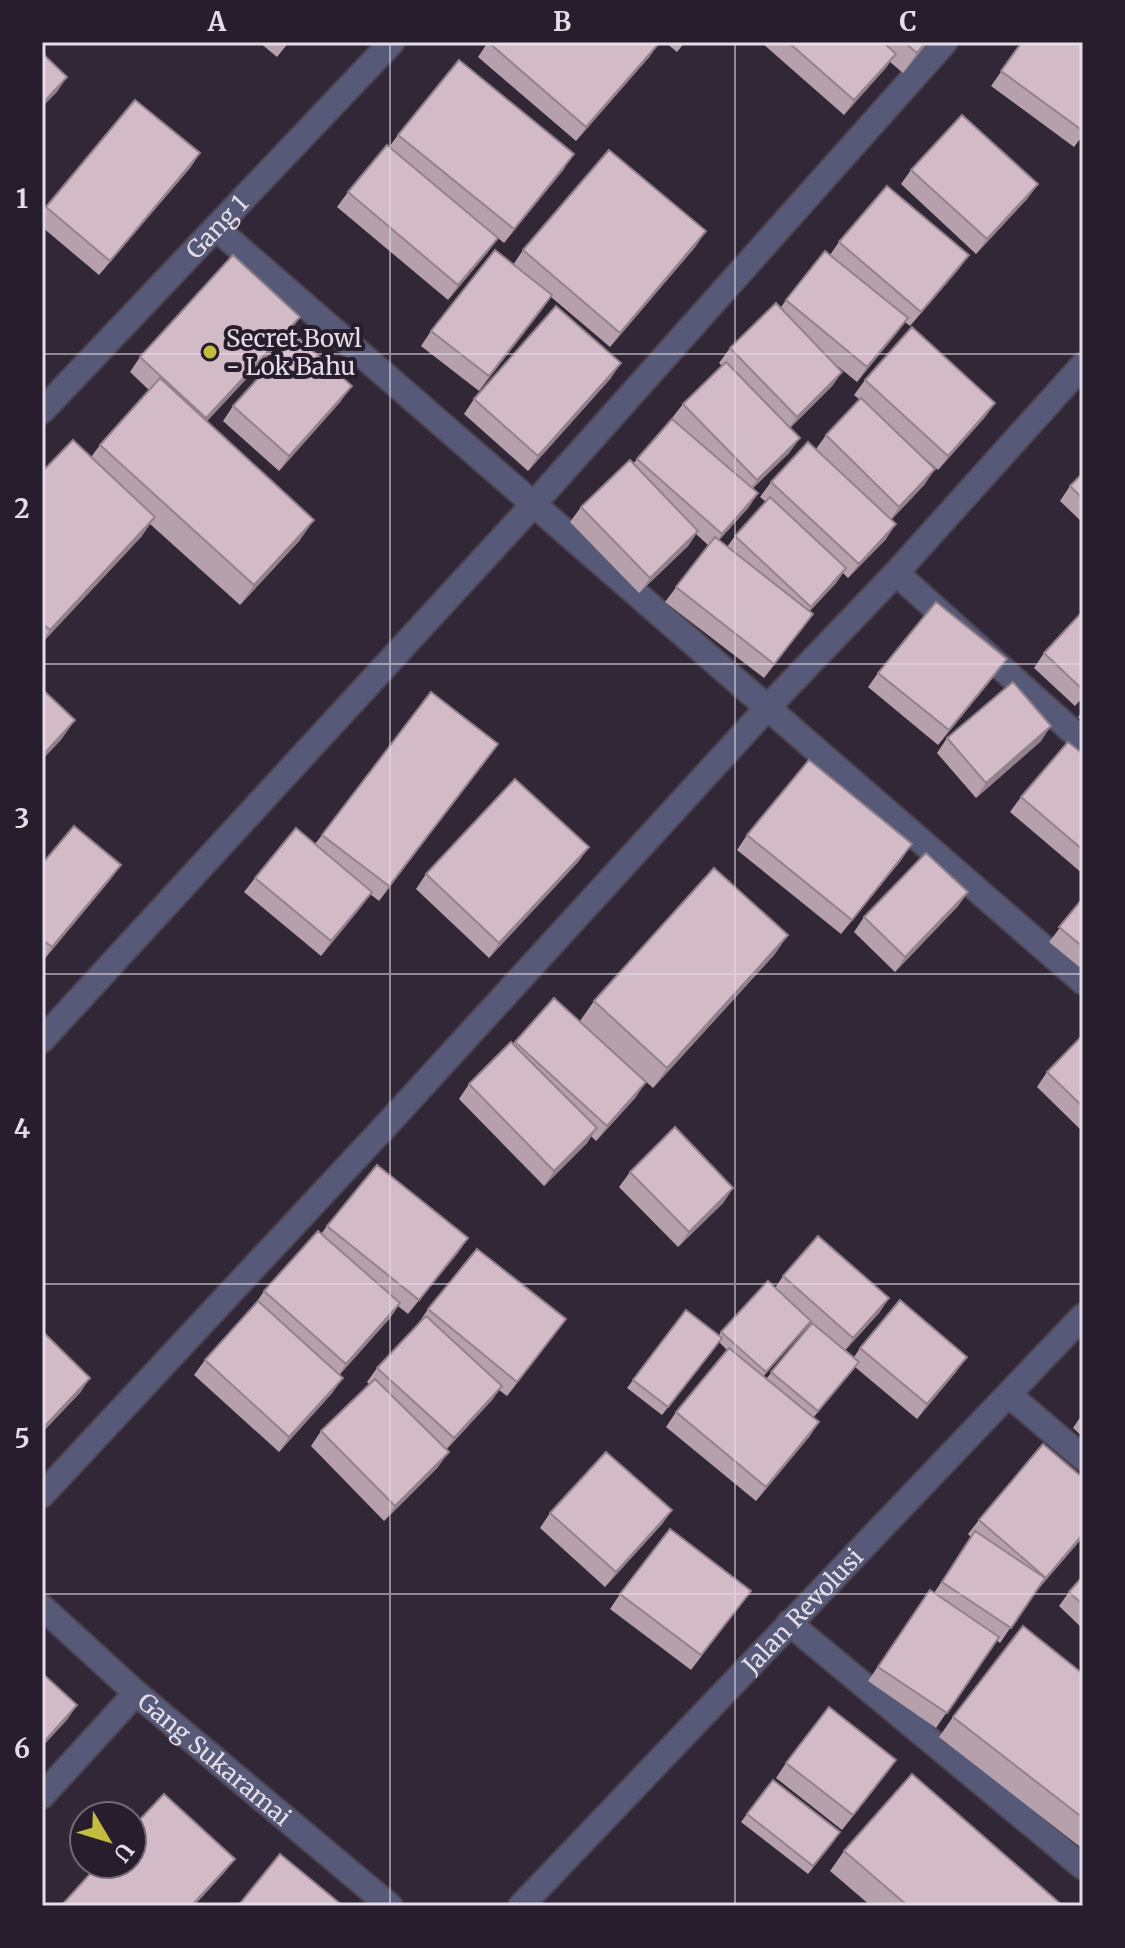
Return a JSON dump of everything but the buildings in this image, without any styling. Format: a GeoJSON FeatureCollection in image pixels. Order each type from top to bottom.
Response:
{"type":"FeatureCollection","features":[{"type":"Feature","properties":{"kind":"street","name":"Gang 1"},"geometry":{"type":"LineString","coordinates":[[42,411],[392,42]]}},
{"type":"Feature","properties":{"kind":"street"},"geometry":{"type":"LineString","coordinates":[[42,1040],[533,505],[945,42]]}},
{"type":"Feature","properties":{"kind":"street"},"geometry":{"type":"LineString","coordinates":[[216,228],[1083,982]]}},
{"type":"Feature","properties":{"kind":"street"},"geometry":{"type":"LineString","coordinates":[[42,1495],[768,707],[896,573],[1083,365]]}},
{"type":"Feature","properties":{"kind":"street"},"geometry":{"type":"LineString","coordinates":[[896,573],[1083,741]]}},
{"type":"Feature","properties":{"kind":"street","name":"Jalan Revolusi"},"geometry":{"type":"LineString","coordinates":[[521,1906],[1083,1316]]}},
{"type":"Feature","properties":{"kind":"street"},"geometry":{"type":"LineString","coordinates":[[1009,1395],[1083,1458]]}},
{"type":"Feature","properties":{"kind":"street","name":"Gang Sukaramai"},"geometry":{"type":"LineString","coordinates":[[42,1607],[136,1693],[390,1906]]}},
{"type":"Feature","properties":{"kind":"street"},"geometry":{"type":"LineString","coordinates":[[789,1623],[1083,1867]]}},
{"type":"Feature","properties":{"kind":"street"},"geometry":{"type":"LineString","coordinates":[[42,1796],[136,1693]]}},
{"type":"Feature","properties":{"kind":"place","name":"Secret Bowl - Lok Bahu"},"geometry":{"type":"Point","coordinates":[210,352]}}]}
